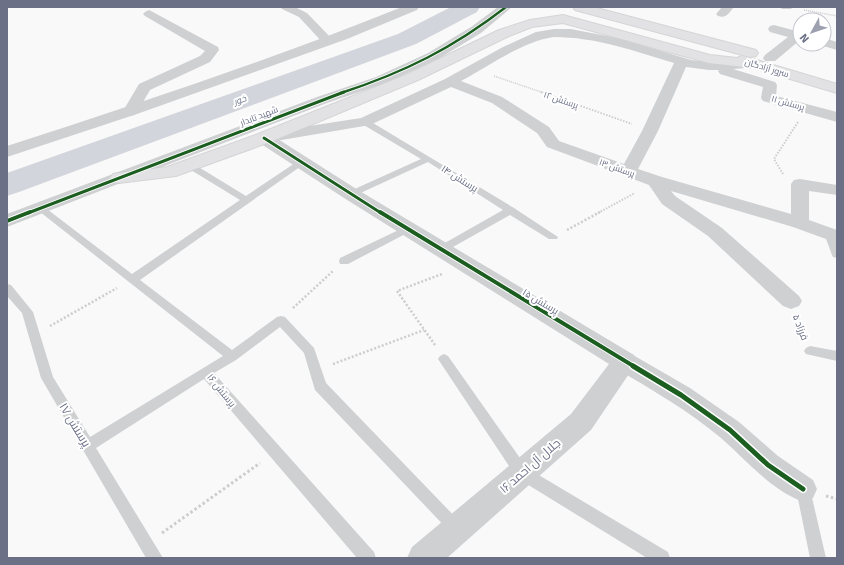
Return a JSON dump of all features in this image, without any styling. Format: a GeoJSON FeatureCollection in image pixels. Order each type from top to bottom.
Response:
{"type":"FeatureCollection","features":[{"type":"Feature","properties":{"kind":"main road"},"geometry":{"type":"LineString","coordinates":[[701,43],[548,7],[550,14],[708,59],[756,64]]}},
{"type":"Feature","properties":{"kind":"main road"},"geometry":{"type":"LineString","coordinates":[[579,7],[701,43]]}},
{"type":"Feature","properties":{"kind":"main road"},"geometry":{"type":"LineString","coordinates":[[610,7],[718,38],[770,58]]}},
{"type":"Feature","properties":{"kind":"main road"},"geometry":{"type":"LineString","coordinates":[[119,178],[170,172],[264,138],[413,77],[504,33],[530,24],[563,18]]}},
{"type":"Feature","properties":{"kind":"main road","name":"سرور آزادگان"},"geometry":{"type":"LineString","coordinates":[[701,43],[770,58],[837,78]]}},
{"type":"Feature","properties":{"kind":"main road","name":"سرور آزادگان"},"geometry":{"type":"LineString","coordinates":[[701,43],[756,64],[837,89]]}},
{"type":"Feature","properties":{"kind":"street"},"geometry":{"type":"LineString","coordinates":[[286,7],[303,15],[328,41]]}},
{"type":"Feature","properties":{"kind":"street"},"geometry":{"type":"LineString","coordinates":[[7,152],[131,111],[328,41],[413,7]]}},
{"type":"Feature","properties":{"kind":"street","name":"شهید تابدار"},"geometry":{"type":"LineString","coordinates":[[7,221],[315,103],[381,80],[433,56],[476,30],[506,7]]}},
{"type":"Feature","properties":{"kind":"street"},"geometry":{"type":"LineString","coordinates":[[131,111],[144,87],[205,59],[213,50],[149,14]]}},
{"type":"Feature","properties":{"kind":"street"},"geometry":{"type":"LineString","coordinates":[[774,29],[792,33]]}},
{"type":"Feature","properties":{"kind":"street"},"geometry":{"type":"LineString","coordinates":[[264,138],[365,122],[450,82],[472,68],[540,35],[572,33],[622,43],[681,62],[709,66],[756,64]]}},
{"type":"Feature","properties":{"kind":"street"},"geometry":{"type":"LineString","coordinates":[[770,58],[792,41]]}},
{"type":"Feature","properties":{"kind":"street"},"geometry":{"type":"LineString","coordinates":[[628,172],[650,131],[681,62]]}},
{"type":"Feature","properties":{"kind":"street","name":"پرستش ۱۱"},"geometry":{"type":"LineString","coordinates":[[709,66],[770,85],[768,98],[837,117]]}},
{"type":"Feature","properties":{"kind":"street","name":"پرستش ۱۳"},"geometry":{"type":"LineString","coordinates":[[450,82],[497,100],[543,130],[553,144],[628,172],[800,223],[834,236]]}},
{"type":"Feature","properties":{"kind":"street","name":"پرستش ۱۵"},"geometry":{"type":"LineString","coordinates":[[264,138],[440,250],[681,395],[730,430],[768,465],[803,489]]}},
{"type":"Feature","properties":{"kind":"street"},"geometry":{"type":"LineString","coordinates":[[656,181],[668,200],[715,232],[791,300]]}},
{"type":"Feature","properties":{"kind":"street"},"geometry":{"type":"LineString","coordinates":[[800,223],[800,184],[837,190]]}},
{"type":"Feature","properties":{"kind":"street","name":"جلال آل احمد ۱۶"},"geometry":{"type":"LineString","coordinates":[[423,558],[581,422],[625,362]]}},
{"type":"Feature","properties":{"kind":"lane","name":"پرستش ۱۴"},"geometry":{"type":"LineString","coordinates":[[365,122],[428,158],[553,237]]}},
{"type":"Feature","properties":{"kind":"lane"},"geometry":{"type":"LineString","coordinates":[[351,194],[428,158]]}},
{"type":"Feature","properties":{"kind":"lane"},"geometry":{"type":"LineString","coordinates":[[132,279],[301,162]]}},
{"type":"Feature","properties":{"kind":"lane"},"geometry":{"type":"LineString","coordinates":[[188,165],[246,200]]}},
{"type":"Feature","properties":{"kind":"lane"},"geometry":{"type":"LineString","coordinates":[[40,208],[232,357]]}},
{"type":"Feature","properties":{"kind":"lane"},"geometry":{"type":"LineString","coordinates":[[440,250],[511,210]]}},
{"type":"Feature","properties":{"kind":"lane"},"geometry":{"type":"LineString","coordinates":[[344,260],[407,229]]}},
{"type":"Feature","properties":{"kind":"lane"},"geometry":{"type":"LineString","coordinates":[[834,236],[837,255]]}},
{"type":"Feature","properties":{"kind":"lane","name":"پرستش ۱۷"},"geometry":{"type":"LineString","coordinates":[[7,288],[27,312],[47,378],[155,558]]}},
{"type":"Feature","properties":{"kind":"lane"},"geometry":{"type":"LineString","coordinates":[[281,320],[310,351],[320,386],[457,529]]}},
{"type":"Feature","properties":{"kind":"lane","name":"پرستش ۱۶"},"geometry":{"type":"LineString","coordinates":[[281,320],[232,357],[205,372],[368,558]]}},
{"type":"Feature","properties":{"kind":"lane","name":"فرزاد ۵"},"geometry":{"type":"LineString","coordinates":[[810,351],[837,356]]}},
{"type":"Feature","properties":{"kind":"lane"},"geometry":{"type":"LineString","coordinates":[[444,358],[522,473],[662,558]]}},
{"type":"Feature","properties":{"kind":"lane"},"geometry":{"type":"LineString","coordinates":[[87,446],[205,372]]}},
{"type":"Feature","properties":{"kind":"lane"},"geometry":{"type":"LineString","coordinates":[[803,489],[818,558]]}},
{"type":"Feature","properties":{"kind":"path"},"geometry":{"type":"LineString","coordinates":[[787,7],[837,16]]}},
{"type":"Feature","properties":{"kind":"path"},"geometry":{"type":"LineString","coordinates":[[800,184],[783,175],[774,158],[807,108]]}},
{"type":"Feature","properties":{"kind":"path"},"geometry":{"type":"LineString","coordinates":[[553,237],[656,181]]}},
{"type":"Feature","properties":{"kind":"path"},"geometry":{"type":"LineString","coordinates":[[281,320],[344,260]]}},
{"type":"Feature","properties":{"kind":"path"},"geometry":{"type":"LineString","coordinates":[[444,358],[397,291],[467,266]]}},
{"type":"Feature","properties":{"kind":"path"},"geometry":{"type":"LineString","coordinates":[[34,336],[132,279]]}},
{"type":"Feature","properties":{"kind":"path"},"geometry":{"type":"LineString","coordinates":[[316,370],[424,330]]}},
{"type":"Feature","properties":{"kind":"path"},"geometry":{"type":"LineString","coordinates":[[147,544],[275,452]]}},
{"type":"Feature","properties":{"kind":"waterway","name":"خور"},"geometry":{"type":"LineString","coordinates":[[7,185],[407,39],[469,7]]}},
{"type":"Feature","properties":{"kind":"cycle path"},"geometry":{"type":"LineString","coordinates":[[7,221],[322,100],[381,80],[433,56],[476,30],[506,7]]}},
{"type":"Feature","properties":{"kind":"cycle path"},"geometry":{"type":"LineString","coordinates":[[264,138],[440,250],[681,395],[730,430],[768,465],[803,489]]}}]}
